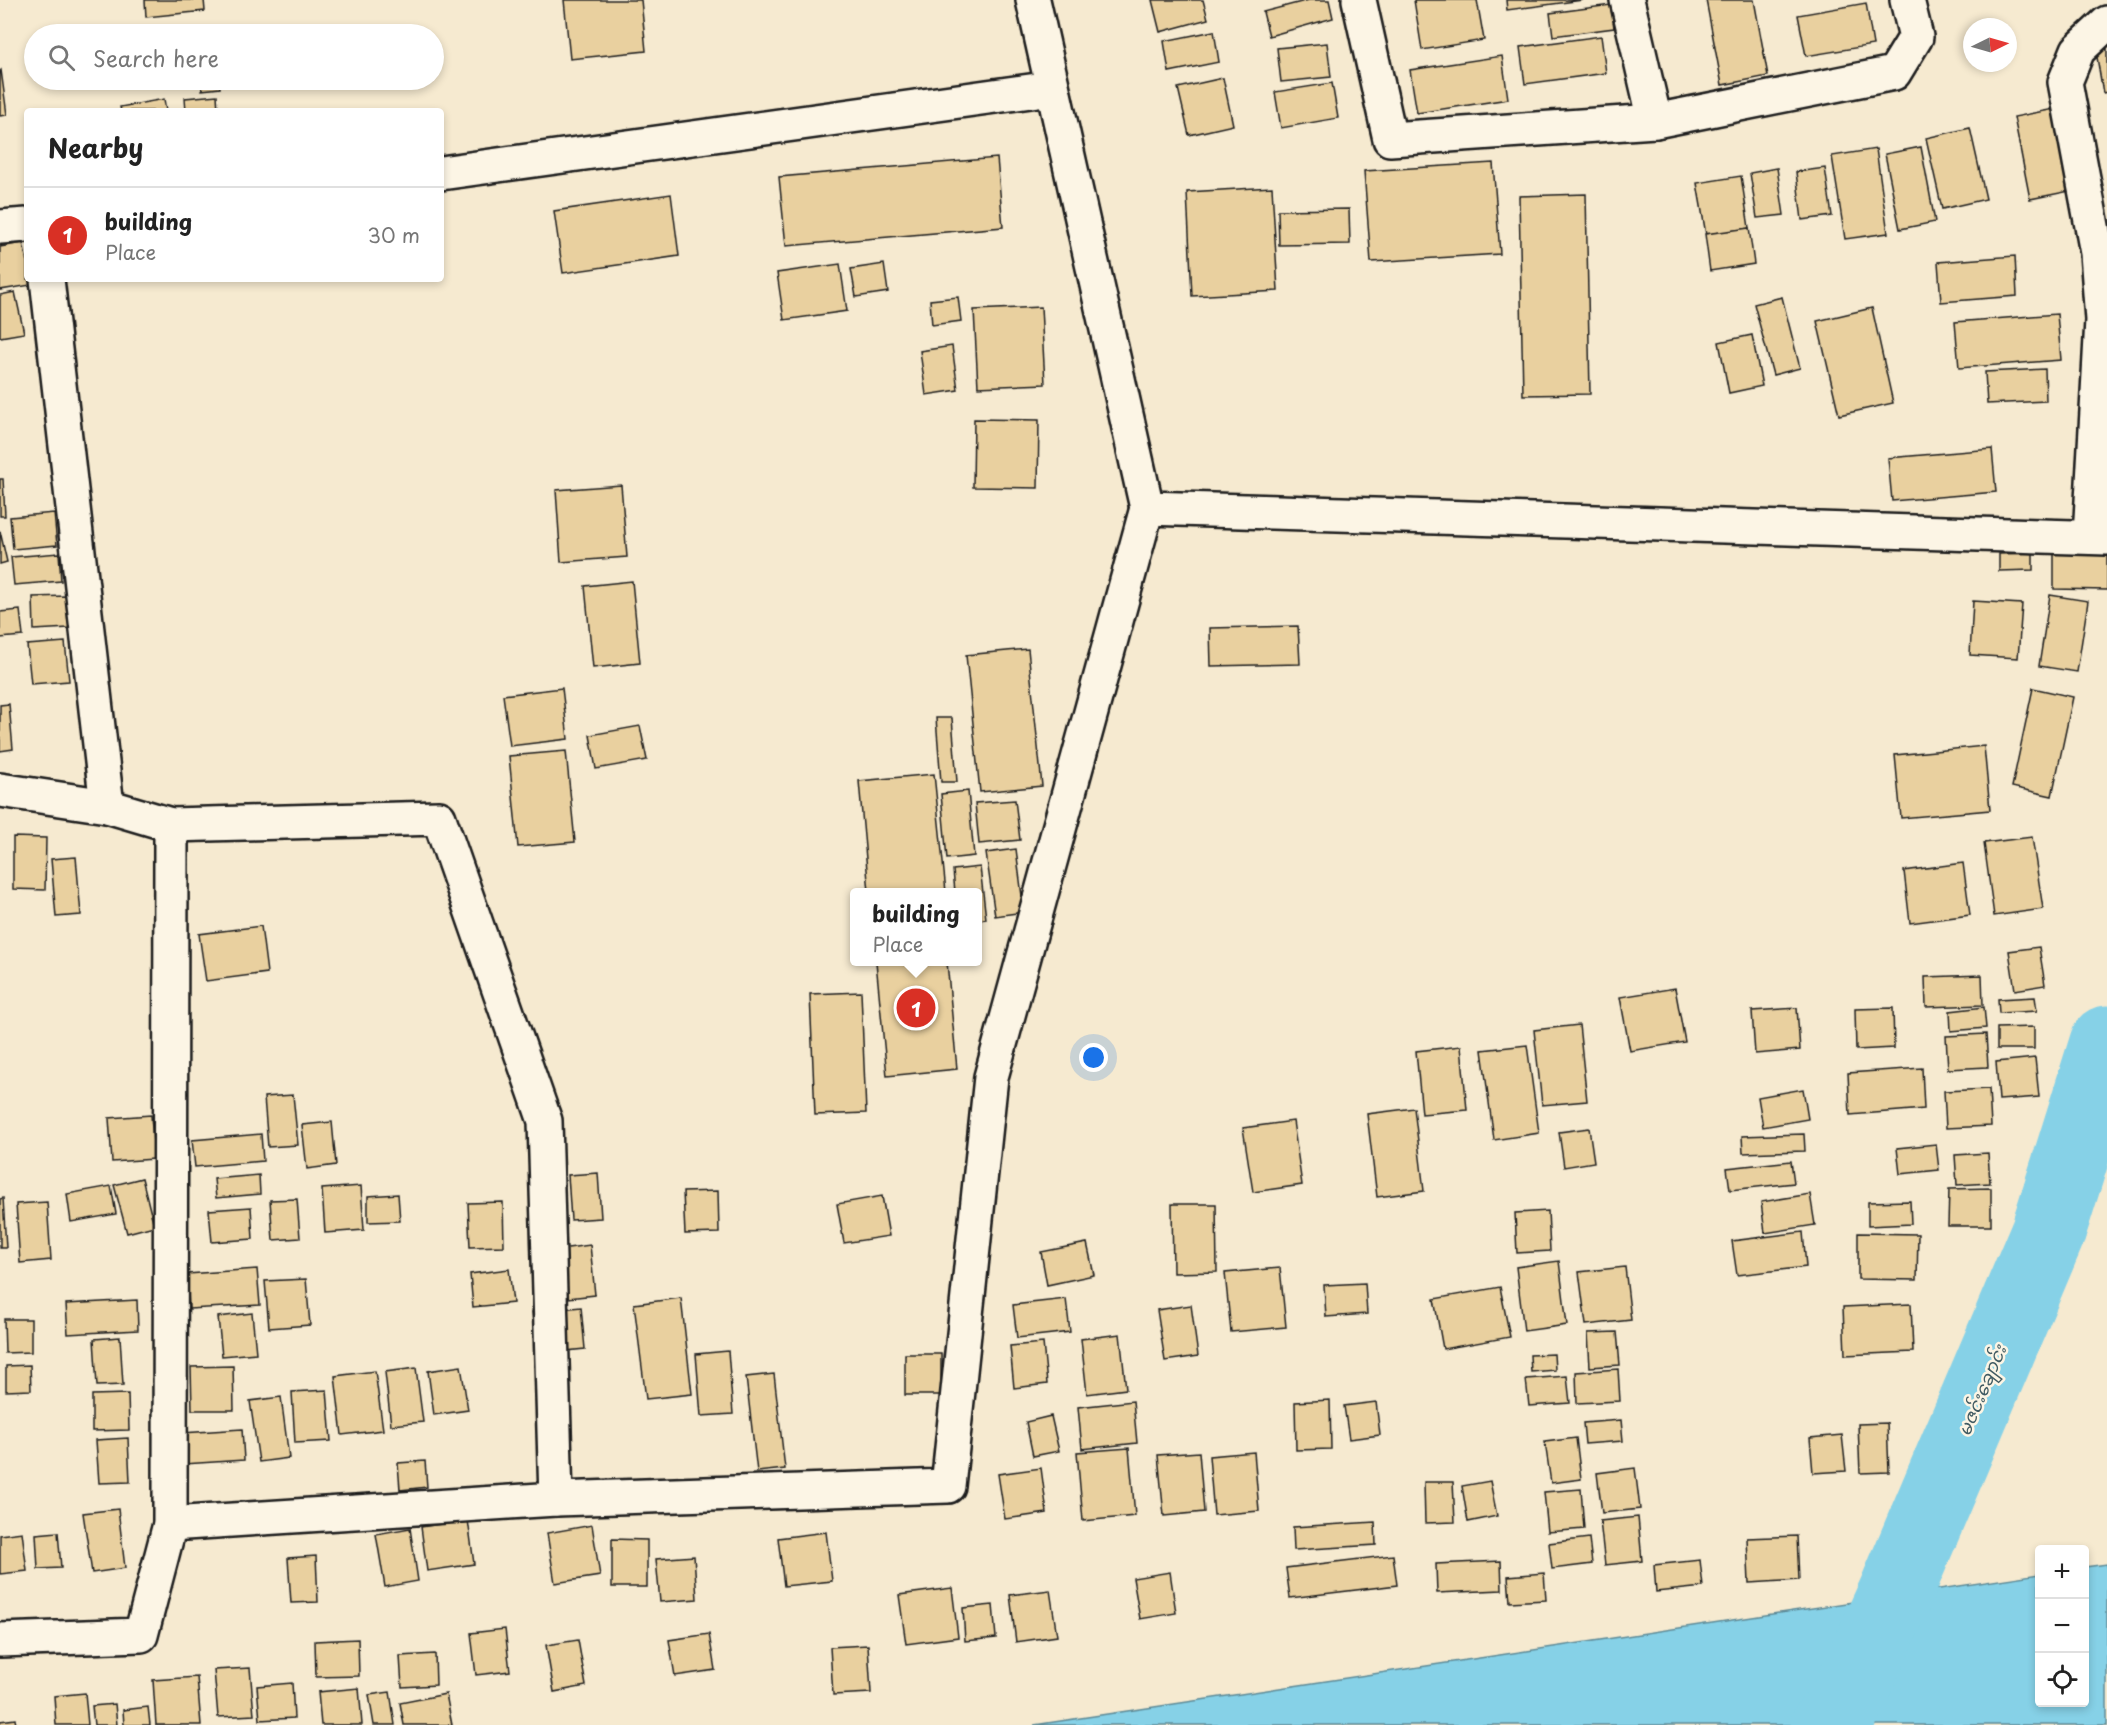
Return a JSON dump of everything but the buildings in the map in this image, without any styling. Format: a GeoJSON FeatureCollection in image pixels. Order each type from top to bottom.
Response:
{"type":"FeatureCollection","features":[{"type":"Feature","properties":{"kind":"street"},"geometry":{"type":"LineString","coordinates":[[170,1524],[556,1499],[948,1486],[991,1077],[1147,508],[1033,0]]}},
{"type":"Feature","properties":{"kind":"street"},"geometry":{"type":"LineString","coordinates":[[1359,0],[1390,139],[1655,121],[1894,73],[1916,37],[1907,0]]}},
{"type":"Feature","properties":{"kind":"street"},"geometry":{"type":"LineString","coordinates":[[1627,0],[1655,121]]}},
{"type":"Feature","properties":{"kind":"street"},"geometry":{"type":"LineString","coordinates":[[1147,508],[2099,538],[2102,320],[2097,253],[2065,82],[2078,50],[2107,23]]}},
{"type":"Feature","properties":{"kind":"street"},"geometry":{"type":"LineString","coordinates":[[444,174],[1053,88]]}},
{"type":"Feature","properties":{"kind":"street"},"geometry":{"type":"LineString","coordinates":[[0,227],[24,225]]}},
{"type":"Feature","properties":{"kind":"street"},"geometry":{"type":"LineString","coordinates":[[47,282],[107,806]]}},
{"type":"Feature","properties":{"kind":"street"},"geometry":{"type":"LineString","coordinates":[[0,790],[107,806],[171,825],[439,818],[545,1121],[556,1499]]}},
{"type":"Feature","properties":{"kind":"street"},"geometry":{"type":"LineString","coordinates":[[0,1640],[141,1635],[170,1524],[171,825]]}},
{"type":"Feature","properties":{"kind":"water"},"geometry":{"type":"Polygon","coordinates":[[[2107,1564],[2107,1725],[1034,1725],[2035,1575],[2035,1707],[2089,1707],[2089,1566],[2107,1564]]]}},
{"type":"Feature","properties":{"kind":"waterway","name":"မဇင်းချောင်း"},"geometry":{"type":"LineString","coordinates":[[1828,1725],[1843,1708],[1895,1594],[2048,1232],[2107,1043]]}},
{"type":"Feature","properties":{"kind":"place","name":"building"},"geometry":{"type":"Point","coordinates":[916,1008]}}]}
